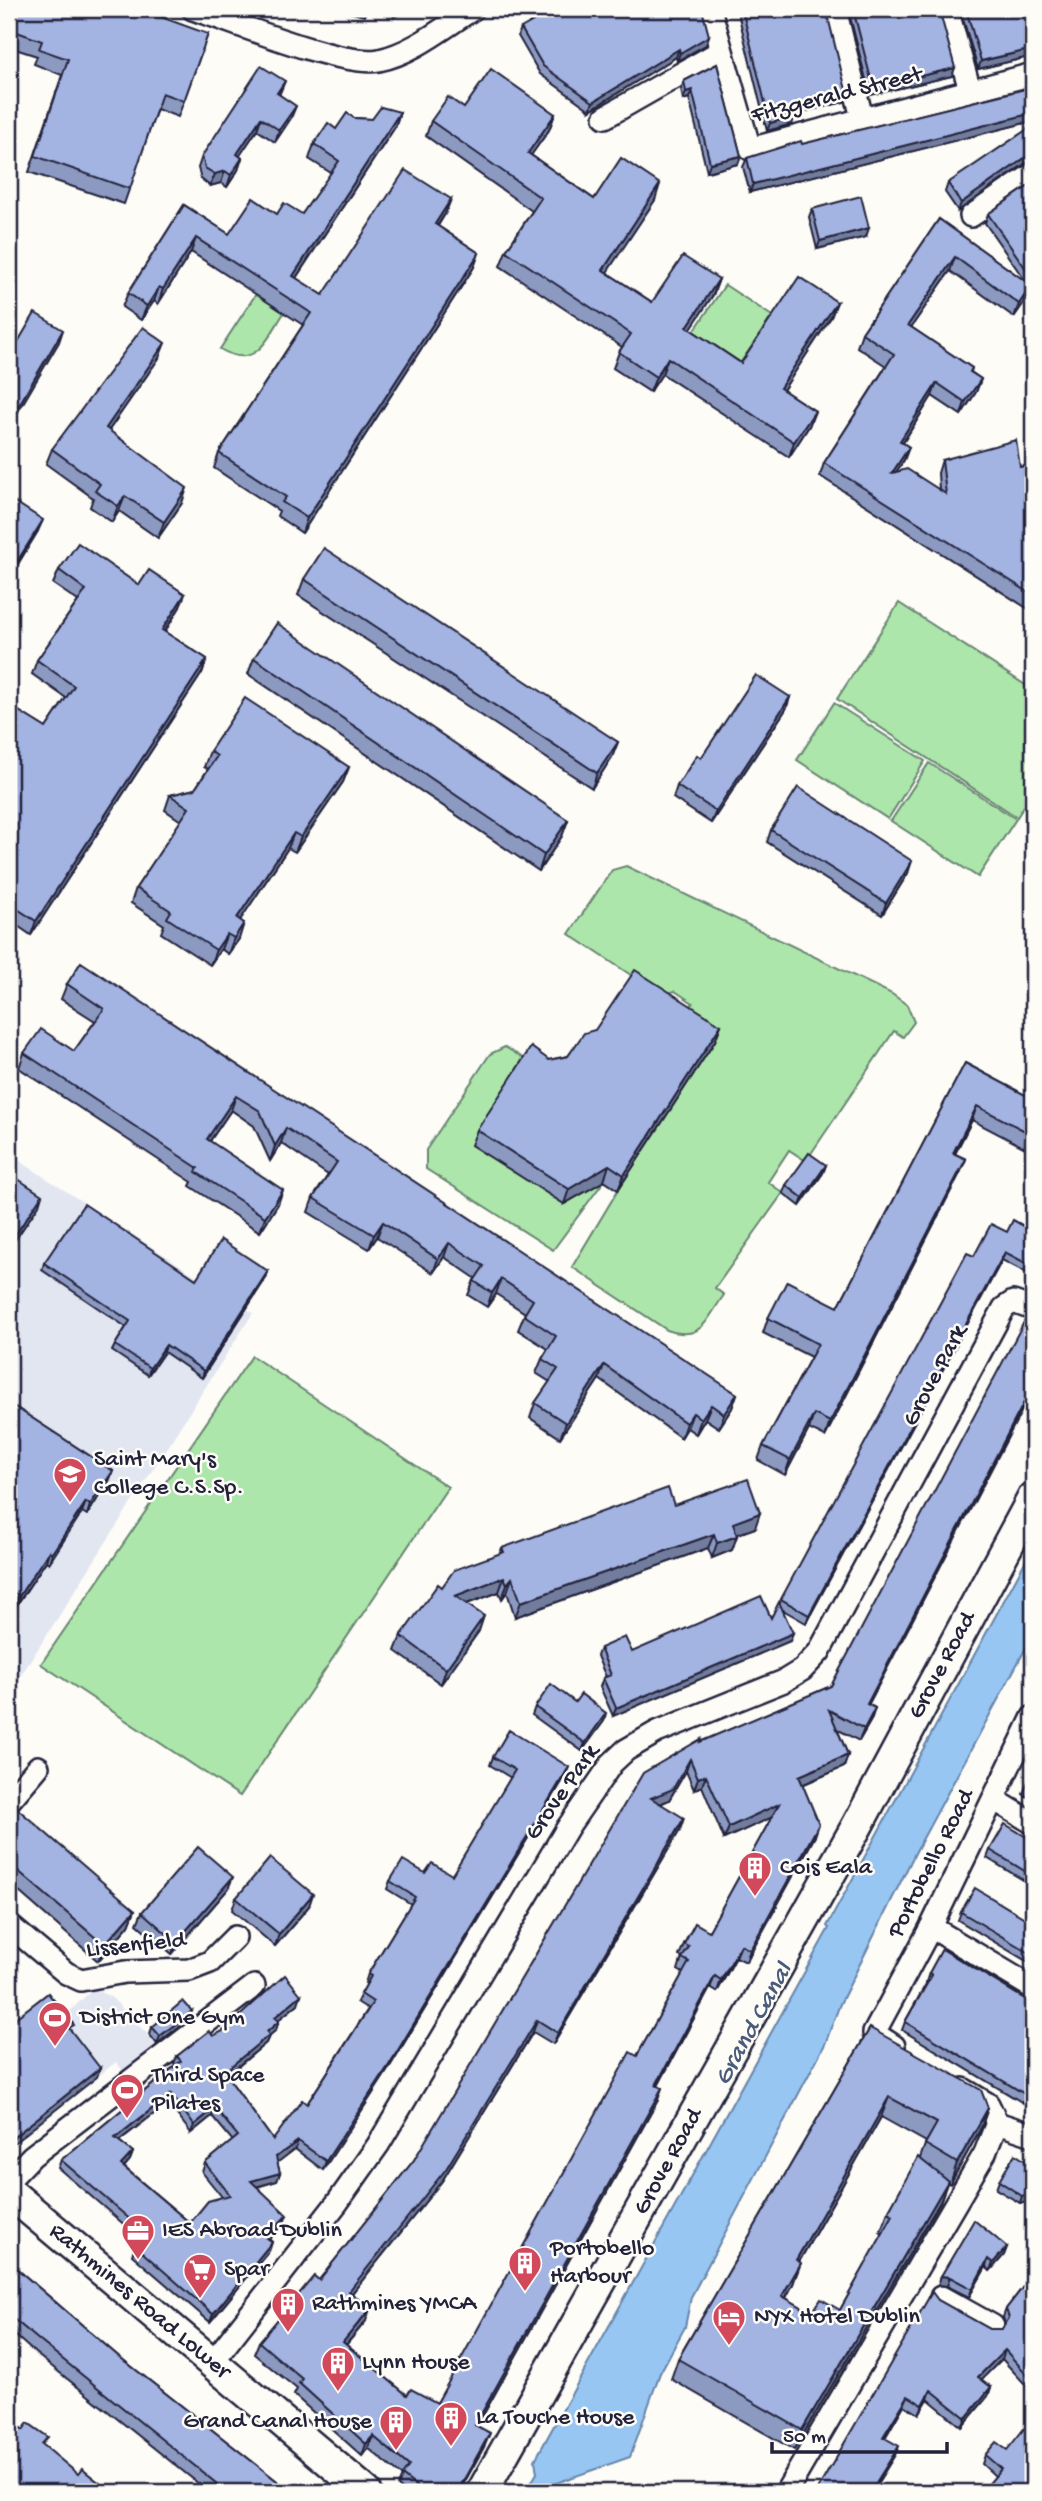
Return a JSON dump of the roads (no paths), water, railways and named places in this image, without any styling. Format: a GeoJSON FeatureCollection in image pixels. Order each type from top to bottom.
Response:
{"type":"FeatureCollection","features":[{"type":"Feature","properties":{"kind":"main road","name":"Grove Road"},"geometry":{"type":"LineString","coordinates":[[482,2492],[857,1826],[1033,1498]]}},
{"type":"Feature","properties":{"kind":"main road","name":"Rathmines Road Lower"},"geometry":{"type":"LineString","coordinates":[[9,2192],[366,2492]]}},
{"type":"Feature","properties":{"kind":"street"},"geometry":{"type":"LineString","coordinates":[[193,9],[347,60],[379,60],[413,47],[473,9]]}},
{"type":"Feature","properties":{"kind":"street","name":"Fitzgerald Street"},"geometry":{"type":"LineString","coordinates":[[710,9],[750,149],[1033,74]]}},
{"type":"Feature","properties":{"kind":"street"},"geometry":{"type":"LineString","coordinates":[[835,9],[862,118]]}},
{"type":"Feature","properties":{"kind":"street"},"geometry":{"type":"LineString","coordinates":[[947,9],[970,90]]}},
{"type":"Feature","properties":{"kind":"street"},"geometry":{"type":"LineString","coordinates":[[605,117],[721,51]]}},
{"type":"Feature","properties":{"kind":"street"},"geometry":{"type":"LineString","coordinates":[[971,216],[1033,174]]}},
{"type":"Feature","properties":{"kind":"street","name":"Grove Park"},"geometry":{"type":"LineString","coordinates":[[211,2364],[337,2203],[378,2145],[568,1827],[612,1763],[626,1750],[657,1732],[784,1681],[802,1670],[819,1652],[1004,1308],[1013,1302],[1033,1309]]}},
{"type":"Feature","properties":{"kind":"street","name":"Portobello Road"},"geometry":{"type":"LineString","coordinates":[[908,2054],[874,2033],[995,1800],[1033,1717]]}},
{"type":"Feature","properties":{"kind":"street"},"geometry":{"type":"LineString","coordinates":[[9,1801],[38,1767]]}},
{"type":"Feature","properties":{"kind":"street"},"geometry":{"type":"LineString","coordinates":[[995,1800],[1033,1823]]}},
{"type":"Feature","properties":{"kind":"street","name":"Lissenfield"},"geometry":{"type":"LineString","coordinates":[[9,1925],[66,1973],[81,1980],[125,1972],[189,1970],[211,1962],[235,1937]]}},
{"type":"Feature","properties":{"kind":"street"},"geometry":{"type":"LineString","coordinates":[[931,1927],[1033,1988]]}},
{"type":"Feature","properties":{"kind":"street"},"geometry":{"type":"LineString","coordinates":[[9,2179],[32,2156],[254,1986]]}},
{"type":"Feature","properties":{"kind":"street"},"geometry":{"type":"LineString","coordinates":[[942,2076],[988,2104],[997,2123],[1033,2135]]}},
{"type":"Feature","properties":{"kind":"street"},"geometry":{"type":"LineString","coordinates":[[786,2492],[985,2153],[997,2123]]}},
{"type":"Feature","properties":{"kind":"street"},"geometry":{"type":"LineString","coordinates":[[934,2293],[993,2326]]}},
{"type":"Feature","properties":{"kind":"water"},"geometry":{"type":"Polygon","coordinates":[[[1033,1547],[1033,1635],[915,1853],[840,2004],[825,2044],[691,2297],[685,2327],[660,2373],[630,2457],[553,2484],[548,2492],[526,2492],[537,2473],[535,2460],[829,1928],[827,1926],[1033,1547]]]}},
{"type":"Feature","properties":{"kind":"place","name":"Saint Mary's College C.S.Sp."},"geometry":{"type":"Point","coordinates":[70,1504]}},
{"type":"Feature","properties":{"kind":"place","name":"Cois Eala"},"geometry":{"type":"Point","coordinates":[755,1898]}},
{"type":"Feature","properties":{"kind":"place","name":"District One Gym"},"geometry":{"type":"Point","coordinates":[55,2048]}},
{"type":"Feature","properties":{"kind":"place","name":"Third Space Pilates"},"geometry":{"type":"Point","coordinates":[127,2120]}},
{"type":"Feature","properties":{"kind":"place","name":"IES Abroad Dublin"},"geometry":{"type":"Point","coordinates":[138,2261]}},
{"type":"Feature","properties":{"kind":"place","name":"Portobello Harbour"},"geometry":{"type":"Point","coordinates":[525,2293]}},
{"type":"Feature","properties":{"kind":"place","name":"Spar"},"geometry":{"type":"Point","coordinates":[200,2300]}},
{"type":"Feature","properties":{"kind":"place","name":"Rathmines YMCA"},"geometry":{"type":"Point","coordinates":[288,2334]}},
{"type":"Feature","properties":{"kind":"place","name":"NYX Hotel Dublin"},"geometry":{"type":"Point","coordinates":[729,2347]}},
{"type":"Feature","properties":{"kind":"place","name":"Lynn House"},"geometry":{"type":"Point","coordinates":[338,2393]}},
{"type":"Feature","properties":{"kind":"place","name":"La Touche House"},"geometry":{"type":"Point","coordinates":[451,2448]}},
{"type":"Feature","properties":{"kind":"place","name":"Grand Canal House"},"geometry":{"type":"Point","coordinates":[396,2452]}},
{"type":"Feature","properties":{"kind":"water label","name":"Grand Canal"},"geometry":{"type":"Point","coordinates":[755,2025]}}]}
